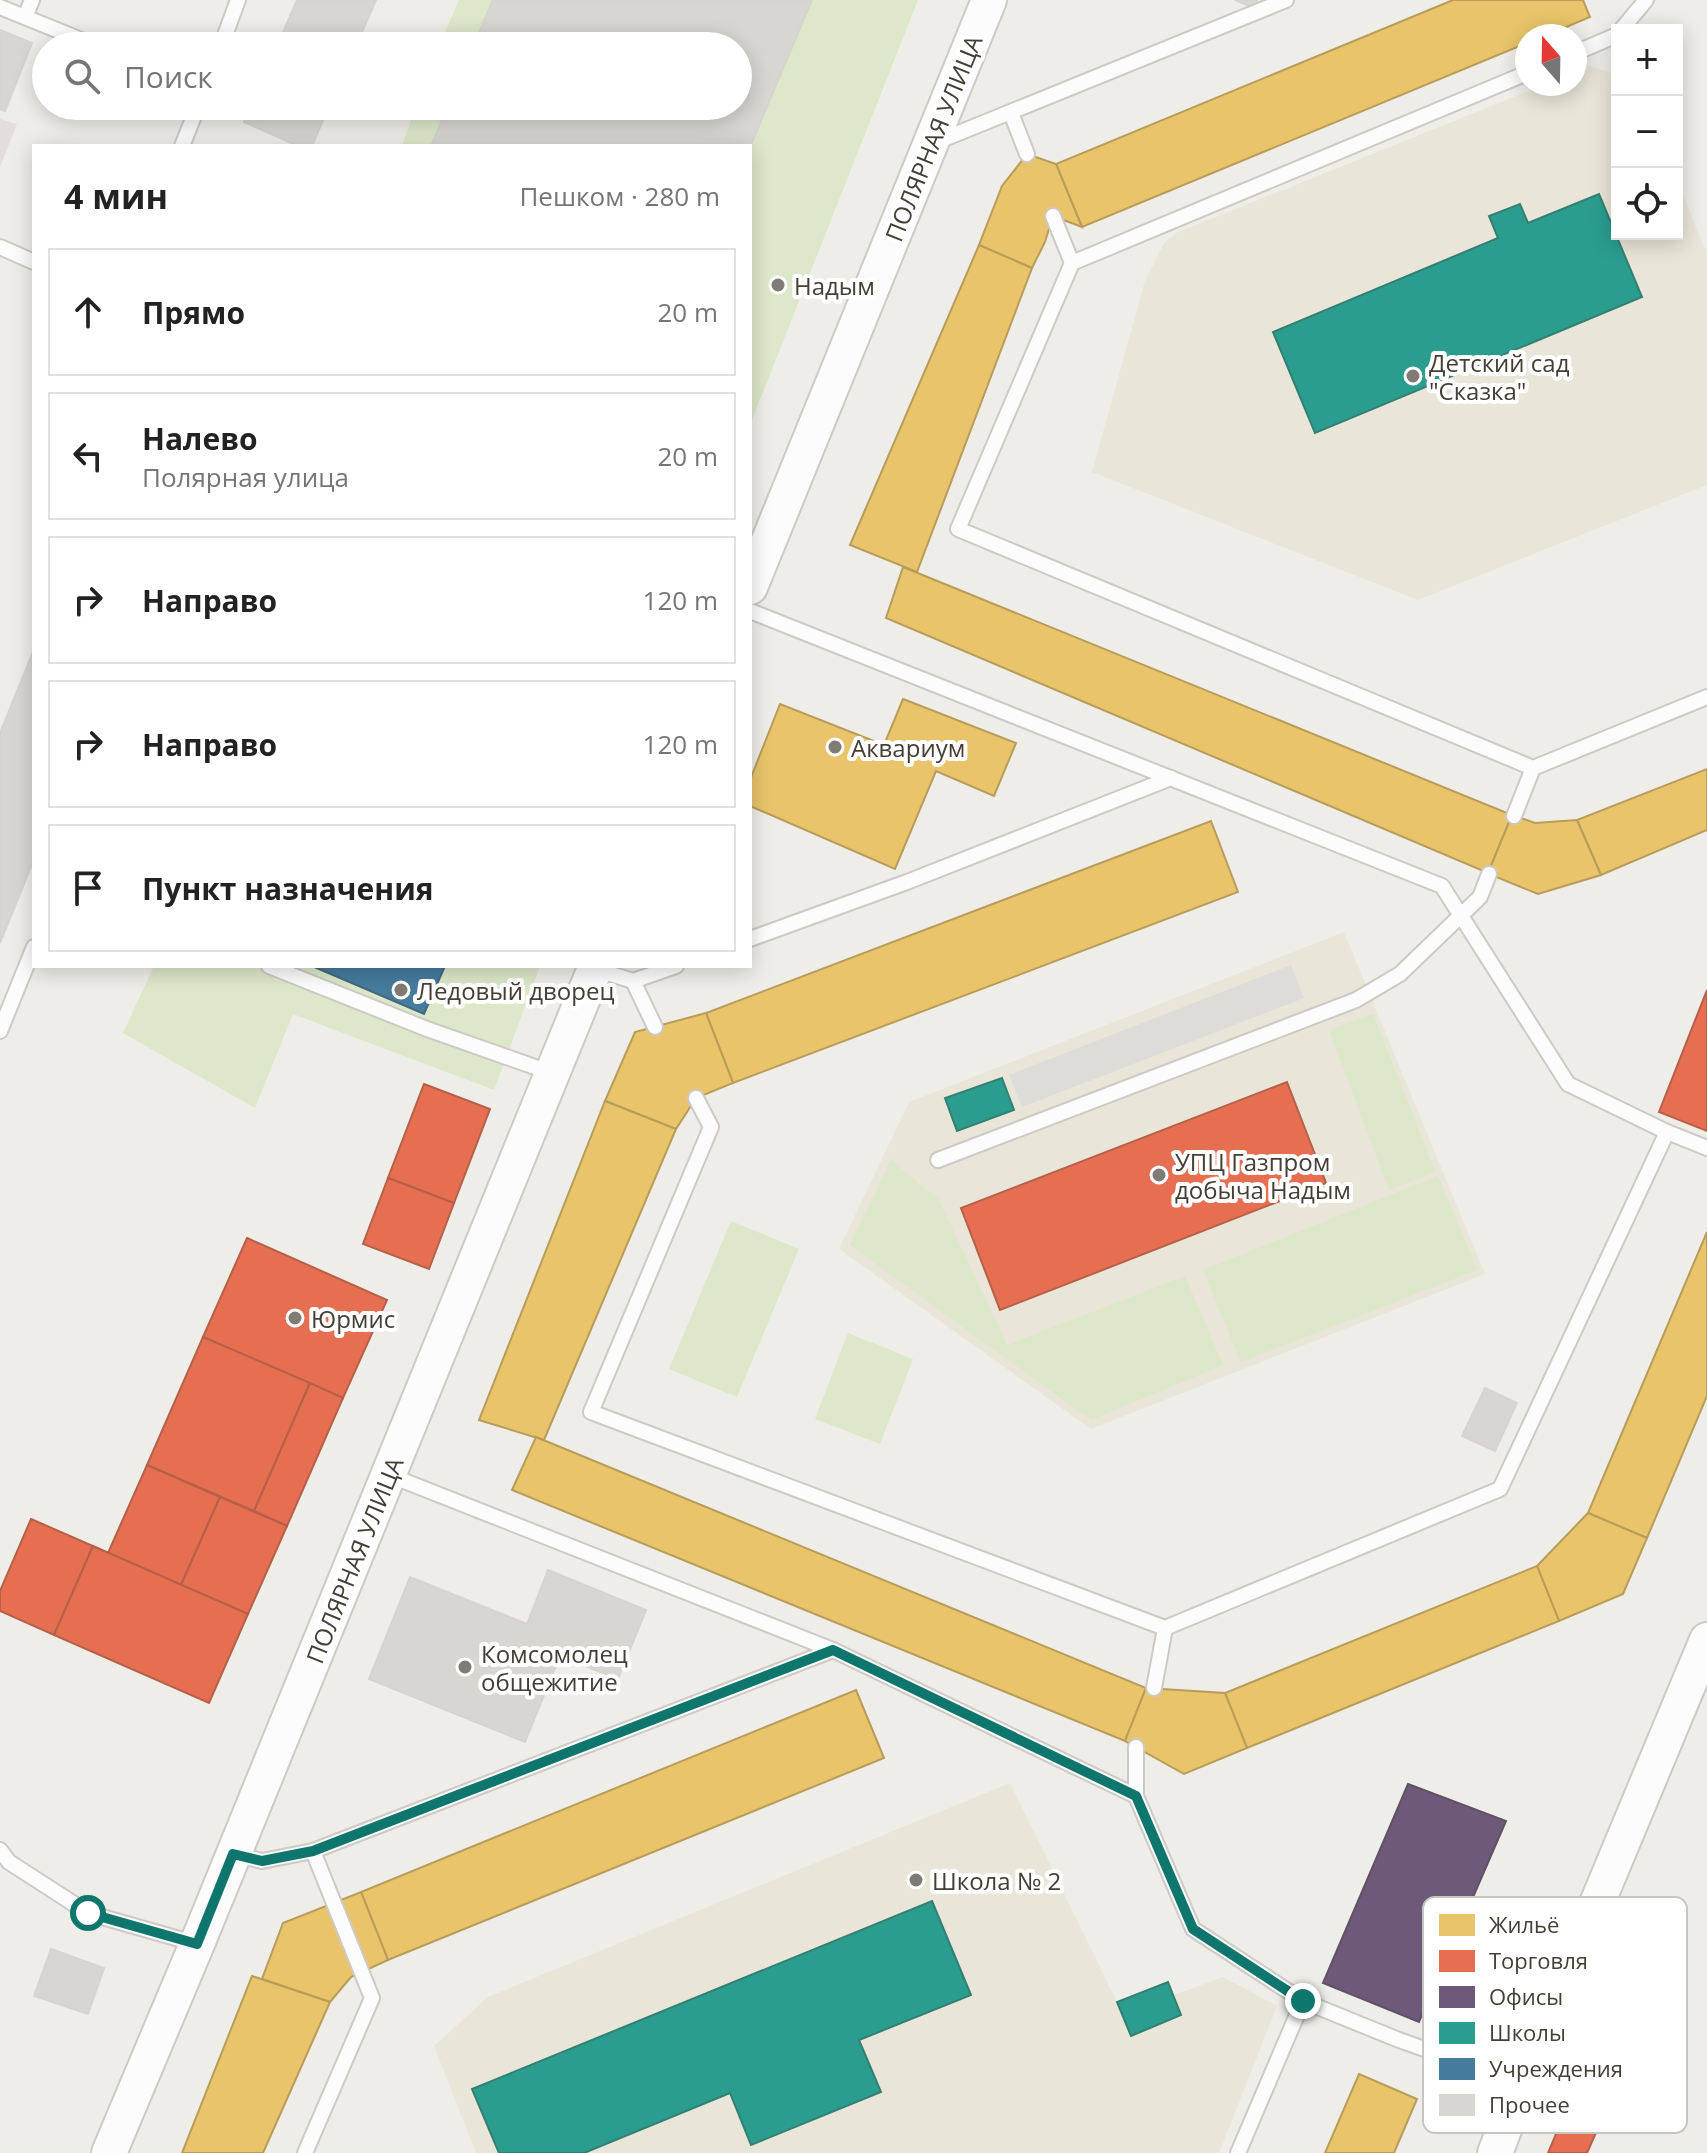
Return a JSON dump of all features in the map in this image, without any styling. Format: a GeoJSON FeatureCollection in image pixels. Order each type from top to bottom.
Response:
{"type":"FeatureCollection","features":[{"type":"Feature","properties":{"kind":"street","name":"ПОЛЯРНАЯ УЛИЦА"},"geometry":{"type":"LineString","coordinates":[[752,582],[989,0]]}},
{"type":"Feature","properties":{"kind":"street","name":"ПОЛЯРНАЯ УЛИЦА"},"geometry":{"type":"LineString","coordinates":[[109,2153],[595,968]]}},
{"type":"Feature","properties":{"kind":"street"},"geometry":{"type":"LineString","coordinates":[[1600,1897],[1707,1640]]}},
{"type":"Feature","properties":{"kind":"street"},"geometry":{"type":"LineString","coordinates":[[1495,2153],[1503,2133]]}},
{"type":"Feature","properties":{"kind":"lane"},"geometry":{"type":"LineString","coordinates":[[25,17],[32,0]]}},
{"type":"Feature","properties":{"kind":"lane"},"geometry":{"type":"LineString","coordinates":[[226,32],[238,0]]}},
{"type":"Feature","properties":{"kind":"lane"},"geometry":{"type":"LineString","coordinates":[[930,145],[1286,0]]}},
{"type":"Feature","properties":{"kind":"lane"},"geometry":{"type":"LineString","coordinates":[[1626,24],[1646,0]]}},
{"type":"Feature","properties":{"kind":"lane"},"geometry":{"type":"LineString","coordinates":[[0,7],[62,32]]}},
{"type":"Feature","properties":{"kind":"lane"},"geometry":{"type":"LineString","coordinates":[[1587,47],[1611,36]]}},
{"type":"Feature","properties":{"kind":"lane"},"geometry":{"type":"LineString","coordinates":[[1515,78],[1072,263],[958,529],[1533,768],[1707,697]]}},
{"type":"Feature","properties":{"kind":"lane"},"geometry":{"type":"LineString","coordinates":[[1011,113],[1027,154]]}},
{"type":"Feature","properties":{"kind":"lane"},"geometry":{"type":"LineString","coordinates":[[183,144],[192,120]]}},
{"type":"Feature","properties":{"kind":"lane"},"geometry":{"type":"LineString","coordinates":[[1053,216],[1072,263]]}},
{"type":"Feature","properties":{"kind":"lane"},"geometry":{"type":"LineString","coordinates":[[0,247],[32,261]]}},
{"type":"Feature","properties":{"kind":"lane"},"geometry":{"type":"LineString","coordinates":[[752,612],[1442,886],[1568,1084],[1707,1148]]}},
{"type":"Feature","properties":{"kind":"lane"},"geometry":{"type":"LineString","coordinates":[[1514,816],[1533,768]]}},
{"type":"Feature","properties":{"kind":"lane"},"geometry":{"type":"LineString","coordinates":[[752,938],[907,882],[1171,778]]}},
{"type":"Feature","properties":{"kind":"lane"},"geometry":{"type":"LineString","coordinates":[[938,1160],[1356,1000],[1400,974],[1480,897],[1489,874]]}},
{"type":"Feature","properties":{"kind":"lane"},"geometry":{"type":"LineString","coordinates":[[0,1031],[32,952]]}},
{"type":"Feature","properties":{"kind":"lane"},"geometry":{"type":"LineString","coordinates":[[274,968],[427,1029],[552,1073]]}},
{"type":"Feature","properties":{"kind":"lane"},"geometry":{"type":"LineString","coordinates":[[595,968],[633,981],[670,968]]}},
{"type":"Feature","properties":{"kind":"lane"},"geometry":{"type":"LineString","coordinates":[[633,981],[655,1027]]}},
{"type":"Feature","properties":{"kind":"lane"},"geometry":{"type":"LineString","coordinates":[[696,1098],[711,1127],[591,1412],[1165,1628],[1500,1489],[1667,1132]]}},
{"type":"Feature","properties":{"kind":"lane"},"geometry":{"type":"LineString","coordinates":[[388,1475],[833,1650],[1136,1796]]}},
{"type":"Feature","properties":{"kind":"lane"},"geometry":{"type":"LineString","coordinates":[[1154,1688],[1165,1628]]}},
{"type":"Feature","properties":{"kind":"lane"},"geometry":{"type":"LineString","coordinates":[[233,1854],[262,1861],[313,1851],[833,1650]]}},
{"type":"Feature","properties":{"kind":"lane"},"geometry":{"type":"LineString","coordinates":[[1136,1747],[1136,1796],[1193,1929],[1303,2001],[1423,2048]]}},
{"type":"Feature","properties":{"kind":"lane"},"geometry":{"type":"LineString","coordinates":[[0,1850],[9,1862],[88,1913],[197,1944]]}},
{"type":"Feature","properties":{"kind":"lane"},"geometry":{"type":"LineString","coordinates":[[305,2153],[372,1998],[313,1851]]}},
{"type":"Feature","properties":{"kind":"lane"},"geometry":{"type":"LineString","coordinates":[[1238,2153],[1303,2001]]}},
{"type":"Feature","properties":{"kind":"shaded area","name":"Детский сад \"Сказка\""},"geometry":{"type":"Polygon","coordinates":[[[1587,67],[1611,73],[1611,240],[1683,240],[1683,195],[1707,254],[1707,485],[1418,600],[1092,472],[1145,281],[1164,243],[1176,233],[1516,96],[1587,96],[1587,67]]]}},
{"type":"Feature","properties":{"kind":"shaded area"},"geometry":{"type":"Polygon","coordinates":[[[0,119],[17,124],[0,167],[0,119]]]}},
{"type":"Feature","properties":{"kind":"shaded area","name":"УПЦ Газпром добыча Надым"},"geometry":{"type":"Polygon","coordinates":[[[1344,932],[1485,1274],[1091,1429],[839,1249],[909,1102],[1344,932]]]}},
{"type":"Feature","properties":{"kind":"shaded area"},"geometry":{"type":"Polygon","coordinates":[[[1291,965],[1304,998],[1022,1107],[1009,1075],[1291,965]]]}},
{"type":"Feature","properties":{"kind":"shaded area","name":"Школа № 2"},"geometry":{"type":"Polygon","coordinates":[[[1010,1783],[1117,2002],[1168,1982],[1174,1995],[1223,1977],[1277,2006],[1219,2153],[476,2153],[434,2046],[488,1997],[1010,1783]]]}},
{"type":"Feature","properties":{"kind":"green space","name":"Надым"},"geometry":{"type":"Polygon","coordinates":[[[459,0],[918,0],[752,420],[752,144],[403,144],[411,120],[752,120],[752,32],[445,32],[459,0]]]}},
{"type":"Feature","properties":{"kind":"green space"},"geometry":{"type":"Polygon","coordinates":[[[153,968],[539,968],[494,1090],[293,1014],[255,1108],[123,1033],[153,968]]]}},
{"type":"Feature","properties":{"kind":"green space"},"geometry":{"type":"Polygon","coordinates":[[[1373,1014],[1435,1172],[1389,1190],[1329,1030],[1373,1014]]]}},
{"type":"Feature","properties":{"kind":"green space"},"geometry":{"type":"Polygon","coordinates":[[[891,1160],[939,1200],[1007,1345],[1185,1276],[1223,1365],[1091,1420],[850,1245],[891,1160]]]}},
{"type":"Feature","properties":{"kind":"green space"},"geometry":{"type":"Polygon","coordinates":[[[1438,1176],[1477,1270],[1241,1362],[1203,1270],[1438,1176]]]}},
{"type":"Feature","properties":{"kind":"green space"},"geometry":{"type":"Polygon","coordinates":[[[731,1221],[799,1249],[737,1397],[669,1369],[731,1221]]]}},
{"type":"Feature","properties":{"kind":"green space"},"geometry":{"type":"Polygon","coordinates":[[[848,1333],[913,1359],[880,1444],[815,1419],[848,1333]]]}},
{"type":"Feature","properties":{"kind":"building: Жильё"},"geometry":{"type":"Polygon","coordinates":[[[1453,0],[1583,0],[1590,17],[1573,24],[1515,24],[1515,48],[1082,227],[1056,164],[1453,0]]]}},
{"type":"Feature","properties":{"kind":"building: Жильё"},"geometry":{"type":"Polygon","coordinates":[[[1027,154],[1056,164],[1082,227],[1053,216],[1032,268],[979,245],[1002,186],[1027,154]]]}},
{"type":"Feature","properties":{"kind":"building: Жильё"},"geometry":{"type":"Polygon","coordinates":[[[979,245],[1032,268],[917,572],[850,545],[979,245]]]}},
{"type":"Feature","properties":{"kind":"building: Жильё"},"geometry":{"type":"Polygon","coordinates":[[[903,567],[1512,815],[1488,873],[886,618],[903,567]]]}},
{"type":"Feature","properties":{"kind":"building: Жильё"},"geometry":{"type":"Polygon","coordinates":[[[903,699],[1016,743],[994,796],[936,771],[895,869],[752,807],[752,775],[780,704],[884,745],[903,699]]]}},
{"type":"Feature","properties":{"kind":"building: Жильё"},"geometry":{"type":"Polygon","coordinates":[[[1707,769],[1707,830],[1601,875],[1577,820],[1707,769]]]}},
{"type":"Feature","properties":{"kind":"building: Жильё"},"geometry":{"type":"Polygon","coordinates":[[[1512,815],[1535,823],[1577,820],[1601,875],[1538,894],[1489,874],[1512,815]]]}},
{"type":"Feature","properties":{"kind":"building: Жильё"},"geometry":{"type":"Polygon","coordinates":[[[1211,821],[1238,892],[733,1083],[706,1013],[1211,821]]]}},
{"type":"Feature","properties":{"kind":"building: Жильё"},"geometry":{"type":"Polygon","coordinates":[[[706,1013],[733,1083],[696,1098],[676,1129],[605,1101],[635,1032],[706,1013]]]}},
{"type":"Feature","properties":{"kind":"building: Жильё"},"geometry":{"type":"Polygon","coordinates":[[[605,1101],[676,1129],[544,1440],[479,1420],[605,1101]]]}},
{"type":"Feature","properties":{"kind":"building: Жильё"},"geometry":{"type":"Polygon","coordinates":[[[1707,1232],[1707,1396],[1647,1538],[1588,1513],[1707,1232]]]}},
{"type":"Feature","properties":{"kind":"building: Жильё"},"geometry":{"type":"Polygon","coordinates":[[[536,1437],[1146,1688],[1125,1741],[512,1490],[536,1437]]]}},
{"type":"Feature","properties":{"kind":"building: Жильё"},"geometry":{"type":"Polygon","coordinates":[[[1588,1513],[1647,1538],[1623,1594],[1559,1621],[1537,1566],[1588,1513]]]}},
{"type":"Feature","properties":{"kind":"building: Жильё"},"geometry":{"type":"Polygon","coordinates":[[[1537,1566],[1559,1621],[1247,1748],[1225,1693],[1537,1566]]]}},
{"type":"Feature","properties":{"kind":"building: Жильё"},"geometry":{"type":"Polygon","coordinates":[[[1146,1688],[1225,1693],[1247,1748],[1184,1774],[1125,1741],[1146,1688]]]}},
{"type":"Feature","properties":{"kind":"building: Жильё"},"geometry":{"type":"Polygon","coordinates":[[[856,1690],[884,1758],[388,1960],[361,1892],[856,1690]]]}},
{"type":"Feature","properties":{"kind":"building: Жильё"},"geometry":{"type":"Polygon","coordinates":[[[361,1892],[388,1960],[351,1977],[330,2002],[262,1979],[283,1923],[361,1892]]]}},
{"type":"Feature","properties":{"kind":"building: Жильё"},"geometry":{"type":"Polygon","coordinates":[[[252,1976],[330,2002],[263,2153],[182,2153],[252,1976]]]}},
{"type":"Feature","properties":{"kind":"building: Жильё"},"geometry":{"type":"Polygon","coordinates":[[[1359,2074],[1417,2099],[1394,2153],[1325,2153],[1359,2074]]]}},
{"type":"Feature","properties":{"kind":"building: Торговля"},"geometry":{"type":"Polygon","coordinates":[[[1707,990],[1707,1131],[1659,1112],[1707,990]]]}},
{"type":"Feature","properties":{"kind":"building: Торговля"},"geometry":{"type":"Polygon","coordinates":[[[1287,1082],[1326,1183],[1000,1310],[961,1208],[1287,1082]]]}},
{"type":"Feature","properties":{"kind":"building: Торговля"},"geometry":{"type":"Polygon","coordinates":[[[424,1084],[490,1109],[454,1203],[388,1178],[424,1084]]]}},
{"type":"Feature","properties":{"kind":"building: Торговля"},"geometry":{"type":"Polygon","coordinates":[[[388,1178],[454,1203],[429,1269],[363,1244],[388,1178]]]}},
{"type":"Feature","properties":{"kind":"building: Торговля","name":"Юрмис"},"geometry":{"type":"Polygon","coordinates":[[[247,1238],[387,1300],[343,1398],[203,1337],[247,1238]]]}},
{"type":"Feature","properties":{"kind":"building: Торговля"},"geometry":{"type":"Polygon","coordinates":[[[203,1337],[310,1383],[254,1511],[147,1465],[203,1337]]]}},
{"type":"Feature","properties":{"kind":"building: Торговля"},"geometry":{"type":"Polygon","coordinates":[[[310,1383],[343,1398],[287,1526],[254,1511],[310,1383]]]}},
{"type":"Feature","properties":{"kind":"building: Торговля"},"geometry":{"type":"Polygon","coordinates":[[[147,1465],[220,1497],[181,1585],[108,1553],[147,1465]]]}},
{"type":"Feature","properties":{"kind":"building: Торговля"},"geometry":{"type":"Polygon","coordinates":[[[220,1497],[287,1526],[248,1614],[181,1585],[220,1497]]]}},
{"type":"Feature","properties":{"kind":"building: Торговля"},"geometry":{"type":"Polygon","coordinates":[[[31,1519],[93,1546],[54,1635],[0,1611],[0,1591],[31,1519]]]}},
{"type":"Feature","properties":{"kind":"building: Торговля"},"geometry":{"type":"Polygon","coordinates":[[[93,1546],[248,1614],[209,1703],[54,1635],[93,1546]]]}},
{"type":"Feature","properties":{"kind":"building: Торговля"},"geometry":{"type":"Polygon","coordinates":[[[1556,2133],[1596,2133],[1587,2153],[1548,2153],[1556,2133]]]}},
{"type":"Feature","properties":{"kind":"building: Офисы"},"geometry":{"type":"Polygon","coordinates":[[[1408,1784],[1506,1821],[1473,1897],[1423,1897],[1423,2013],[1419,2022],[1323,1983],[1408,1784]]]}},
{"type":"Feature","properties":{"kind":"building: Школы"},"geometry":{"type":"Polygon","coordinates":[[[1599,194],[1611,223],[1611,240],[1618,240],[1642,297],[1315,433],[1273,332],[1498,238],[1489,216],[1520,204],[1528,223],[1599,194]]]}},
{"type":"Feature","properties":{"kind":"building: Школы"},"geometry":{"type":"Polygon","coordinates":[[[1002,1078],[1014,1110],[957,1131],[945,1098],[1002,1078]]]}},
{"type":"Feature","properties":{"kind":"building: Школы"},"geometry":{"type":"Polygon","coordinates":[[[932,1901],[971,1995],[859,2040],[881,2092],[751,2145],[730,2093],[584,2153],[499,2153],[472,2089],[932,1901]]]}},
{"type":"Feature","properties":{"kind":"building: Школы"},"geometry":{"type":"Polygon","coordinates":[[[1168,1982],[1181,2015],[1131,2036],[1117,2002],[1168,1982]]]}},
{"type":"Feature","properties":{"kind":"building: Учреждения","name":"Ледовый дворец"},"geometry":{"type":"Polygon","coordinates":[[[317,968],[444,968],[424,1014],[317,968]]]}},
{"type":"Feature","properties":{"kind":"building: Прочее"},"geometry":{"type":"Polygon","coordinates":[[[297,0],[376,0],[362,32],[283,32],[297,0]]]}},
{"type":"Feature","properties":{"kind":"building: Прочее"},"geometry":{"type":"Polygon","coordinates":[[[493,0],[812,0],[751,144],[432,144],[442,120],[752,120],[752,32],[479,32],[493,0]]]}},
{"type":"Feature","properties":{"kind":"building: Прочее"},"geometry":{"type":"Polygon","coordinates":[[[1235,0],[1257,0],[1254,8],[1235,0]]]}},
{"type":"Feature","properties":{"kind":"building: Прочее"},"geometry":{"type":"Polygon","coordinates":[[[0,30],[32,43],[5,111],[0,109],[0,30]]]}},
{"type":"Feature","properties":{"kind":"building: Прочее"},"geometry":{"type":"Polygon","coordinates":[[[323,120],[313,144],[294,144],[244,122],[323,120]]]}},
{"type":"Feature","properties":{"kind":"building: Прочее"},"geometry":{"type":"Polygon","coordinates":[[[32,654],[32,671],[26,669],[32,654]]]}},
{"type":"Feature","properties":{"kind":"building: Прочее"},"geometry":{"type":"Polygon","coordinates":[[[26,669],[32,671],[32,864],[0,943],[0,733],[26,669]]]}},
{"type":"Feature","properties":{"kind":"building: Прочее"},"geometry":{"type":"Polygon","coordinates":[[[1485,1388],[1517,1403],[1495,1451],[1462,1436],[1485,1388]]]}},
{"type":"Feature","properties":{"kind":"building: Прочее","name":"Комсомолец общежитие"},"geometry":{"type":"Polygon","coordinates":[[[548,1570],[646,1610],[618,1679],[560,1656],[525,1742],[369,1679],[410,1577],[527,1624],[548,1570]]]}},
{"type":"Feature","properties":{"kind":"building: Прочее"},"geometry":{"type":"Polygon","coordinates":[[[51,1949],[104,1968],[88,2014],[34,1996],[51,1949]]]}},
{"type":"Feature","properties":{"kind":"place","name":"Надым"},"geometry":{"type":"Point","coordinates":[778,285]}},
{"type":"Feature","properties":{"kind":"place","name":"Детский сад \"Сказка\""},"geometry":{"type":"Point","coordinates":[1413,376]}},
{"type":"Feature","properties":{"kind":"place","name":"Аквариум"},"geometry":{"type":"Point","coordinates":[835,747]}},
{"type":"Feature","properties":{"kind":"place","name":"Ледовый дворец"},"geometry":{"type":"Point","coordinates":[401,990]}},
{"type":"Feature","properties":{"kind":"place","name":"УПЦ Газпром добыча Надым"},"geometry":{"type":"Point","coordinates":[1159,1175]}},
{"type":"Feature","properties":{"kind":"place","name":"Юрмис"},"geometry":{"type":"Point","coordinates":[295,1318]}},
{"type":"Feature","properties":{"kind":"place","name":"Комсомолец общежитие"},"geometry":{"type":"Point","coordinates":[465,1667]}},
{"type":"Feature","properties":{"kind":"place","name":"Школа № 2"},"geometry":{"type":"Point","coordinates":[916,1880]}},
{"type":"Feature","properties":{"kind":"route"},"geometry":{"type":"LineString","coordinates":[[88,1913],[197,1944],[233,1854],[262,1861],[313,1851],[833,1650],[1136,1796],[1193,1929],[1303,2001]]}}]}
